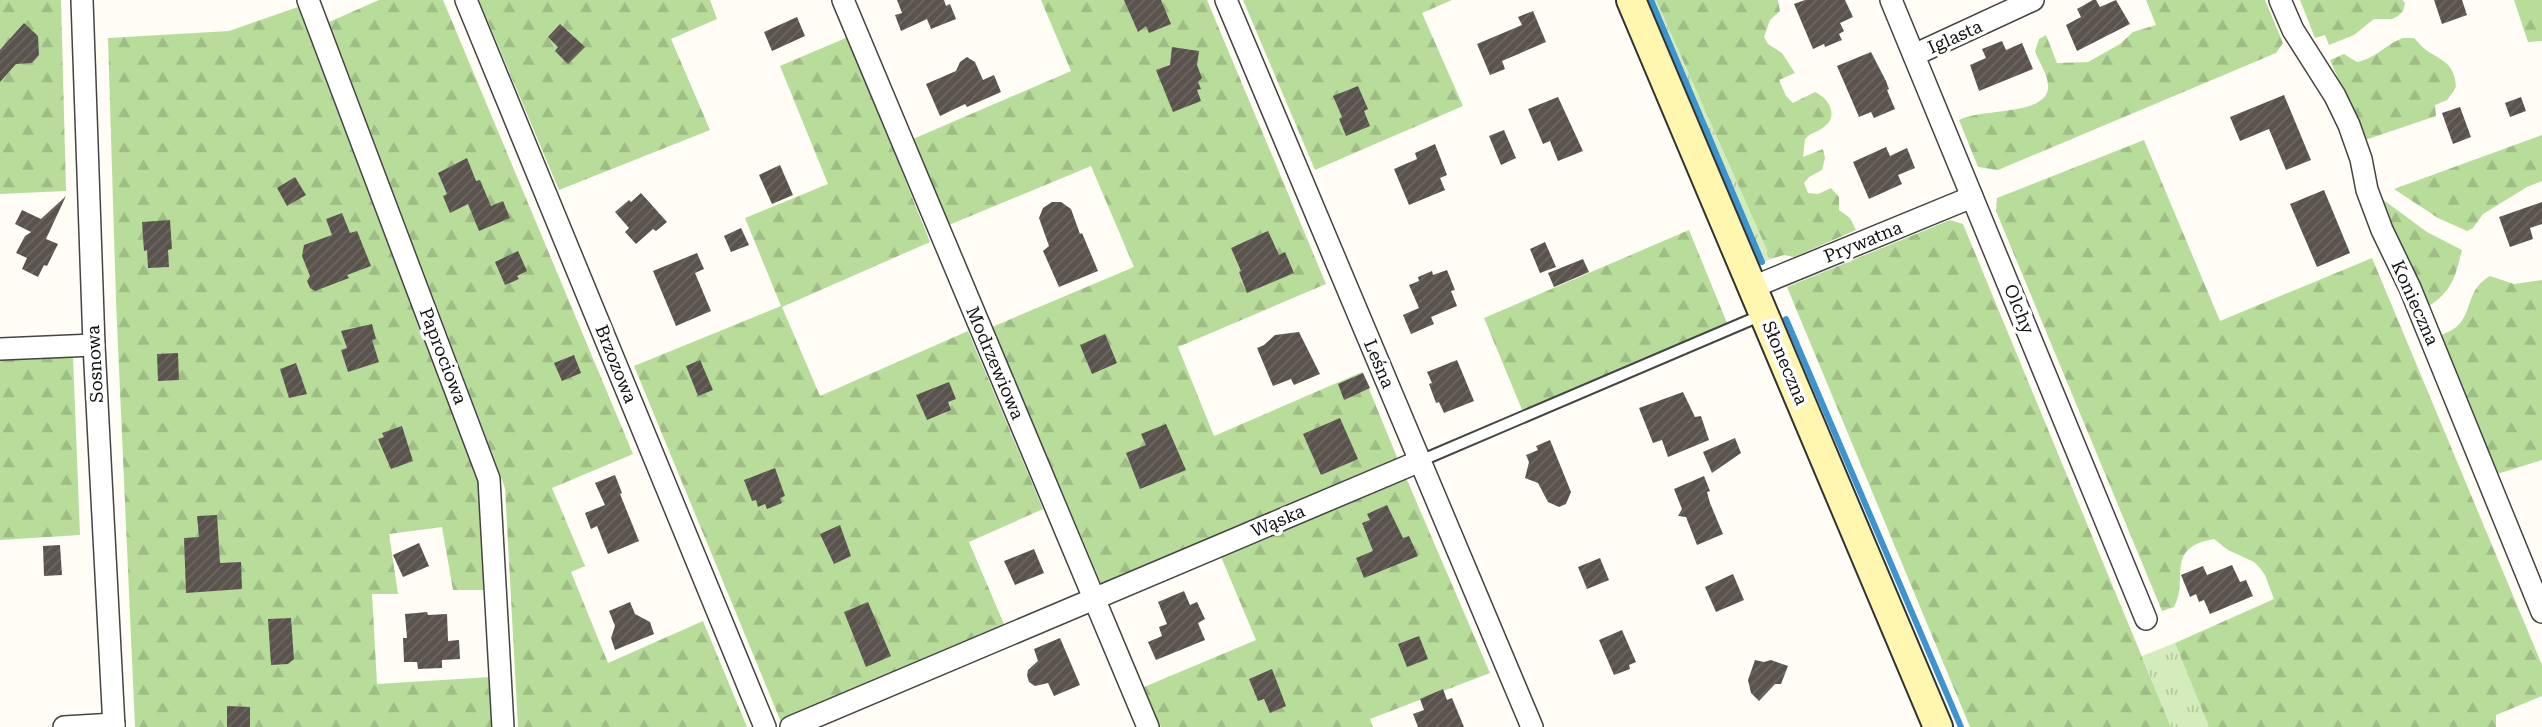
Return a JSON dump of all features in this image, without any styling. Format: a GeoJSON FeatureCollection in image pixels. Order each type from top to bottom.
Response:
{"type":"FeatureCollection","features":[{"type":"Feature","properties":{"kind":"main road","name":"Słoneczna"},"geometry":{"type":"LineString","coordinates":[[1631,0],[1938,727]]}},
{"type":"Feature","properties":{"kind":"street","name":"Sosnowa"},"geometry":{"type":"LineString","coordinates":[[82,0],[94,345],[114,726]]}},
{"type":"Feature","properties":{"kind":"street","name":"Paprociowa"},"geometry":{"type":"LineString","coordinates":[[308,0],[489,479],[503,727]]}},
{"type":"Feature","properties":{"kind":"street","name":"Brzozowa"},"geometry":{"type":"LineString","coordinates":[[466,0],[765,727]]}},
{"type":"Feature","properties":{"kind":"street","name":"Modrzewiowa"},"geometry":{"type":"LineString","coordinates":[[843,0],[1148,727]]}},
{"type":"Feature","properties":{"kind":"street","name":"Leśna"},"geometry":{"type":"LineString","coordinates":[[1226,0],[1532,727]]}},
{"type":"Feature","properties":{"kind":"street","name":"Olchy"},"geometry":{"type":"LineString","coordinates":[[1891,0],[2146,619]]}},
{"type":"Feature","properties":{"kind":"street","name":"Iglasta"},"geometry":{"type":"LineString","coordinates":[[1914,55],[2033,0]]}},
{"type":"Feature","properties":{"kind":"street","name":"Konieczna"},"geometry":{"type":"LineString","coordinates":[[2280,0],[2293,30],[2335,96],[2348,125],[2382,230],[2410,288],[2542,612]]}},
{"type":"Feature","properties":{"kind":"street","name":"Prywatna"},"geometry":{"type":"LineString","coordinates":[[1753,287],[1972,197]]}},
{"type":"Feature","properties":{"kind":"street"},"geometry":{"type":"LineString","coordinates":[[0,349],[94,345]]}},
{"type":"Feature","properties":{"kind":"street","name":"Wąska"},"geometry":{"type":"LineString","coordinates":[[791,727],[1420,461]]}},
{"type":"Feature","properties":{"kind":"street"},"geometry":{"type":"LineString","coordinates":[[64,727],[114,726]]}},
{"type":"Feature","properties":{"kind":"lane","name":"Wąska"},"geometry":{"type":"LineString","coordinates":[[1420,461],[1765,314]]}},
{"type":"Feature","properties":{"kind":"green space"},"geometry":{"type":"Polygon","coordinates":[[[0,0],[61,0],[66,191],[0,194],[0,0]]]}},
{"type":"Feature","properties":{"kind":"green space"},"geometry":{"type":"Polygon","coordinates":[[[379,0],[443,0],[633,454],[552,488],[585,566],[571,572],[608,663],[703,621],[747,727],[518,727],[505,488],[329,22],[379,0]]]}},
{"type":"Feature","properties":{"kind":"green space"},"geometry":{"type":"Polygon","coordinates":[[[479,0],[710,0],[717,19],[671,39],[710,130],[559,190],[479,0]]]}},
{"type":"Feature","properties":{"kind":"green space"},"geometry":{"type":"Polygon","coordinates":[[[1041,0],[1207,0],[1326,284],[1178,347],[1214,436],[1362,372],[1399,462],[1103,588],[992,327],[1134,267],[1091,166],[949,225],[913,139],[1071,71],[1041,0]]]}},
{"type":"Feature","properties":{"kind":"green space"},"geometry":{"type":"Polygon","coordinates":[[[1243,0],[1452,0],[1422,13],[1463,106],[1315,170],[1243,0]]]}},
{"type":"Feature","properties":{"kind":"green space"},"geometry":{"type":"Polygon","coordinates":[[[1646,0],[1656,0],[1771,259],[1758,264],[1646,0]]]}},
{"type":"Feature","properties":{"kind":"green space"},"geometry":{"type":"Polygon","coordinates":[[[1656,0],[1778,0],[1780,11],[1770,20],[1764,37],[1768,44],[1782,53],[1795,73],[1779,80],[1786,96],[1793,103],[1815,92],[1828,102],[1831,112],[1829,122],[1805,139],[1803,157],[1823,149],[1825,158],[1822,170],[1804,183],[1808,193],[1818,194],[1831,188],[1839,197],[1839,210],[1850,218],[1856,230],[1794,257],[1784,255],[1771,259],[1656,0]]]}},
{"type":"Feature","properties":{"kind":"green space"},"geometry":{"type":"Polygon","coordinates":[[[2146,0],[2265,0],[2283,43],[2276,53],[1998,170],[1978,167],[1959,120],[2025,107],[2045,97],[2047,78],[2035,51],[2039,39],[2046,35],[2057,63],[2088,62],[2120,44],[2133,32],[2156,25],[2146,0]]]}},
{"type":"Feature","properties":{"kind":"green space"},"geometry":{"type":"Polygon","coordinates":[[[2300,0],[2402,0],[2405,3],[2398,16],[2392,19],[2374,19],[2354,35],[2329,45],[2325,35],[2315,38],[2300,0]]]}},
{"type":"Feature","properties":{"kind":"green space"},"geometry":{"type":"Polygon","coordinates":[[[2514,0],[2542,0],[2542,41],[2528,42],[2514,0]]]}},
{"type":"Feature","properties":{"kind":"green space"},"geometry":{"type":"Polygon","coordinates":[[[298,7],[481,489],[486,590],[453,590],[442,527],[389,534],[398,594],[372,594],[377,684],[491,677],[494,727],[135,727],[116,301],[108,38],[229,31],[298,7]]]}},
{"type":"Feature","properties":{"kind":"green space"},"geometry":{"type":"Polygon","coordinates":[[[848,37],[930,242],[782,307],[820,396],[968,331],[1043,509],[969,542],[1006,629],[781,722],[634,366],[781,306],[745,218],[828,184],[780,66],[848,37]]]}},
{"type":"Feature","properties":{"kind":"green space"},"geometry":{"type":"Polygon","coordinates":[[[2403,38],[2414,38],[2447,64],[2453,73],[2456,87],[2447,100],[2435,105],[2436,116],[2365,140],[2330,60],[2344,54],[2357,62],[2375,55],[2403,38]]]}},
{"type":"Feature","properties":{"kind":"green space"},"geometry":{"type":"Polygon","coordinates":[[[2542,135],[2542,181],[2483,214],[2473,228],[2467,231],[2438,218],[2394,189],[2542,135]]]}},
{"type":"Feature","properties":{"kind":"green space"},"geometry":{"type":"Polygon","coordinates":[[[2144,140],[2220,321],[2372,258],[2542,665],[2542,696],[2496,715],[2496,727],[2209,727],[2175,643],[2274,599],[2265,575],[2254,562],[2228,550],[2214,539],[2198,543],[2188,549],[2183,557],[2180,586],[2174,607],[2162,611],[1996,211],[1997,198],[2144,140]]]}},
{"type":"Feature","properties":{"kind":"green space"},"geometry":{"type":"Polygon","coordinates":[[[2378,196],[2427,232],[2462,250],[2451,284],[2441,297],[2425,309],[2378,196]]]}},
{"type":"Feature","properties":{"kind":"green space"},"geometry":{"type":"Polygon","coordinates":[[[1950,220],[1963,224],[2171,727],[1970,727],[1787,287],[1950,220]]]}},
{"type":"Feature","properties":{"kind":"green space"},"geometry":{"type":"Polygon","coordinates":[[[1689,230],[1727,323],[1523,412],[1484,318],[1689,230]]]}},
{"type":"Feature","properties":{"kind":"green space"},"geometry":{"type":"Polygon","coordinates":[[[2490,276],[2514,284],[2542,280],[2542,460],[2494,475],[2437,337],[2459,325],[2471,298],[2490,276]]]}},
{"type":"Feature","properties":{"kind":"green space"},"geometry":{"type":"Polygon","coordinates":[[[73,357],[80,535],[0,540],[0,360],[73,357]]]}},
{"type":"Feature","properties":{"kind":"green space"},"geometry":{"type":"Polygon","coordinates":[[[1404,473],[1490,673],[1370,719],[1373,727],[1161,727],[1144,687],[1256,640],[1219,552],[1404,473]]]}},
{"type":"Feature","properties":{"kind":"green space"},"geometry":{"type":"Polygon","coordinates":[[[2175,643],[2209,727],[2171,727],[2142,656],[2175,643]]]}},
{"type":"Feature","properties":{"kind":"building"},"geometry":{"type":"Polygon","coordinates":[[[897,0],[944,0],[946,6],[950,4],[956,19],[931,29],[927,19],[901,31],[895,15],[902,13],[897,0]]]}},
{"type":"Feature","properties":{"kind":"building"},"geometry":{"type":"Polygon","coordinates":[[[1124,0],[1161,0],[1171,24],[1149,33],[1146,26],[1138,32],[1124,0]]]}},
{"type":"Feature","properties":{"kind":"building"},"geometry":{"type":"Polygon","coordinates":[[[1805,0],[1845,0],[1853,17],[1840,23],[1844,31],[1839,34],[1842,40],[1813,49],[1794,4],[1805,0]]]}},
{"type":"Feature","properties":{"kind":"building"},"geometry":{"type":"Polygon","coordinates":[[[2096,0],[2100,7],[2116,0],[2130,24],[2077,51],[2066,25],[2081,17],[2077,9],[2096,0]]]}},
{"type":"Feature","properties":{"kind":"building"},"geometry":{"type":"Polygon","coordinates":[[[2434,0],[2462,0],[2467,15],[2442,24],[2434,0]]]}},
{"type":"Feature","properties":{"kind":"building"},"geometry":{"type":"Polygon","coordinates":[[[1533,11],[1546,42],[1502,61],[1505,69],[1490,75],[1477,44],[1522,25],[1518,17],[1533,11]]]}},
{"type":"Feature","properties":{"kind":"building"},"geometry":{"type":"Polygon","coordinates":[[[797,17],[805,36],[772,51],[764,32],[797,17]]]}},
{"type":"Feature","properties":{"kind":"building"},"geometry":{"type":"Polygon","coordinates":[[[24,23],[38,36],[39,55],[32,63],[16,64],[0,82],[0,50],[24,23]]]}},
{"type":"Feature","properties":{"kind":"building"},"geometry":{"type":"Polygon","coordinates":[[[560,24],[585,47],[568,64],[555,51],[558,47],[548,37],[560,24]]]}},
{"type":"Feature","properties":{"kind":"building"},"geometry":{"type":"Polygon","coordinates":[[[2002,41],[2006,50],[2022,43],[2033,69],[1979,91],[1970,65],[1986,58],[1982,49],[2002,41]]]}},
{"type":"Feature","properties":{"kind":"building"},"geometry":{"type":"Polygon","coordinates":[[[1172,47],[1199,51],[1197,65],[1202,78],[1198,82],[1201,89],[1197,90],[1201,101],[1173,112],[1156,70],[1170,65],[1172,47]]]}},
{"type":"Feature","properties":{"kind":"building"},"geometry":{"type":"Polygon","coordinates":[[[1871,52],[1886,81],[1895,109],[1874,118],[1871,112],[1859,117],[1837,66],[1871,52]]]}},
{"type":"Feature","properties":{"kind":"building"},"geometry":{"type":"Polygon","coordinates":[[[967,57],[975,62],[983,80],[994,75],[1001,92],[940,116],[926,84],[956,71],[960,62],[967,57]]]}},
{"type":"Feature","properties":{"kind":"building"},"geometry":{"type":"Polygon","coordinates":[[[1358,86],[1368,109],[1364,111],[1370,126],[1346,136],[1333,96],[1358,86]]]}},
{"type":"Feature","properties":{"kind":"building"},"geometry":{"type":"Polygon","coordinates":[[[2284,95],[2311,160],[2286,170],[2269,129],[2240,141],[2230,117],[2284,95]]]}},
{"type":"Feature","properties":{"kind":"building"},"geometry":{"type":"Polygon","coordinates":[[[1558,97],[1583,151],[1558,161],[1550,141],[1543,144],[1528,109],[1558,97]]]}},
{"type":"Feature","properties":{"kind":"building"},"geometry":{"type":"Polygon","coordinates":[[[2521,97],[2526,111],[2510,117],[2505,103],[2521,97]]]}},
{"type":"Feature","properties":{"kind":"building"},"geometry":{"type":"Polygon","coordinates":[[[2460,107],[2471,137],[2453,144],[2442,113],[2460,107]]]}},
{"type":"Feature","properties":{"kind":"building"},"geometry":{"type":"Polygon","coordinates":[[[1504,130],[1516,158],[1501,165],[1489,136],[1504,130]]]}},
{"type":"Feature","properties":{"kind":"building"},"geometry":{"type":"Polygon","coordinates":[[[1435,144],[1447,175],[1440,178],[1445,190],[1409,205],[1394,169],[1417,159],[1415,153],[1435,144]]]}},
{"type":"Feature","properties":{"kind":"building"},"geometry":{"type":"Polygon","coordinates":[[[1886,147],[1890,156],[1907,148],[1915,168],[1898,175],[1902,184],[1869,199],[1853,162],[1886,147]]]}},
{"type":"Feature","properties":{"kind":"building"},"geometry":{"type":"Polygon","coordinates":[[[467,158],[476,181],[480,180],[491,206],[503,201],[510,218],[479,231],[468,204],[450,213],[443,196],[447,194],[438,173],[467,158]]]}},
{"type":"Feature","properties":{"kind":"building"},"geometry":{"type":"Polygon","coordinates":[[[780,165],[793,195],[772,204],[759,175],[780,165]]]}},
{"type":"Feature","properties":{"kind":"building"},"geometry":{"type":"Polygon","coordinates":[[[295,177],[306,195],[287,206],[277,188],[295,177]]]}},
{"type":"Feature","properties":{"kind":"building"},"geometry":{"type":"Polygon","coordinates":[[[2324,190],[2350,253],[2317,267],[2290,204],[2324,190]]]}},
{"type":"Feature","properties":{"kind":"building"},"geometry":{"type":"Polygon","coordinates":[[[641,193],[667,222],[656,231],[653,229],[636,244],[625,232],[629,228],[615,212],[641,193]]]}},
{"type":"Feature","properties":{"kind":"building"},"geometry":{"type":"Polygon","coordinates":[[[66,196],[46,239],[58,244],[38,277],[22,269],[27,258],[16,253],[25,236],[31,232],[15,224],[22,210],[41,219],[66,196]]]}},
{"type":"Feature","properties":{"kind":"building"},"geometry":{"type":"Polygon","coordinates":[[[1052,202],[1061,202],[1071,209],[1098,271],[1059,287],[1043,251],[1049,246],[1039,218],[1043,208],[1052,202]]]}},
{"type":"Feature","properties":{"kind":"building"},"geometry":{"type":"Polygon","coordinates":[[[2542,202],[2542,224],[2530,228],[2533,239],[2510,247],[2499,217],[2542,202]]]}},
{"type":"Feature","properties":{"kind":"building"},"geometry":{"type":"Polygon","coordinates":[[[342,213],[350,233],[357,231],[371,266],[315,291],[307,281],[310,276],[302,256],[304,245],[332,235],[326,219],[342,213]]]}},
{"type":"Feature","properties":{"kind":"building"},"geometry":{"type":"Polygon","coordinates":[[[170,220],[172,249],[168,250],[169,267],[148,268],[142,222],[170,220]]]}},
{"type":"Feature","properties":{"kind":"building"},"geometry":{"type":"Polygon","coordinates":[[[741,228],[749,245],[731,252],[724,236],[741,228]]]}},
{"type":"Feature","properties":{"kind":"building"},"geometry":{"type":"Polygon","coordinates":[[[1268,231],[1279,255],[1285,252],[1294,273],[1247,293],[1231,248],[1268,231]]]}},
{"type":"Feature","properties":{"kind":"building"},"geometry":{"type":"Polygon","coordinates":[[[1545,242],[1556,267],[1540,273],[1530,249],[1545,242]]]}},
{"type":"Feature","properties":{"kind":"building"},"geometry":{"type":"Polygon","coordinates":[[[518,251],[527,271],[517,276],[519,279],[505,285],[495,262],[518,251]]]}},
{"type":"Feature","properties":{"kind":"building"},"geometry":{"type":"Polygon","coordinates":[[[697,253],[704,269],[695,273],[711,311],[676,326],[653,271],[697,253]]]}},
{"type":"Feature","properties":{"kind":"building"},"geometry":{"type":"Polygon","coordinates":[[[1583,259],[1589,272],[1554,287],[1548,273],[1583,259]]]}},
{"type":"Feature","properties":{"kind":"building"},"geometry":{"type":"Polygon","coordinates":[[[1447,270],[1455,290],[1451,291],[1457,306],[1431,317],[1434,324],[1411,334],[1403,315],[1419,308],[1409,285],[1419,281],[1418,277],[1432,271],[1433,275],[1447,270]]]}},
{"type":"Feature","properties":{"kind":"building"},"geometry":{"type":"Polygon","coordinates":[[[372,324],[376,339],[372,340],[379,362],[348,372],[341,350],[347,348],[341,331],[372,324]]]}},
{"type":"Feature","properties":{"kind":"building"},"geometry":{"type":"Polygon","coordinates":[[[1299,332],[1320,374],[1294,385],[1291,379],[1273,386],[1257,348],[1275,335],[1299,332]]]}},
{"type":"Feature","properties":{"kind":"building"},"geometry":{"type":"Polygon","coordinates":[[[1105,334],[1117,363],[1092,374],[1080,345],[1105,334]]]}},
{"type":"Feature","properties":{"kind":"building"},"geometry":{"type":"Polygon","coordinates":[[[178,353],[179,380],[158,381],[157,354],[178,353]]]}},
{"type":"Feature","properties":{"kind":"building"},"geometry":{"type":"Polygon","coordinates":[[[574,355],[581,373],[562,381],[554,363],[574,355]]]}},
{"type":"Feature","properties":{"kind":"building"},"geometry":{"type":"Polygon","coordinates":[[[700,360],[713,390],[698,396],[686,366],[700,360]]]}},
{"type":"Feature","properties":{"kind":"building"},"geometry":{"type":"Polygon","coordinates":[[[1457,360],[1474,401],[1444,413],[1439,402],[1436,403],[1427,372],[1457,360]]]}},
{"type":"Feature","properties":{"kind":"building"},"geometry":{"type":"Polygon","coordinates":[[[296,363],[307,394],[289,398],[280,369],[296,363]]]}},
{"type":"Feature","properties":{"kind":"building"},"geometry":{"type":"Polygon","coordinates":[[[1363,373],[1370,388],[1344,400],[1338,384],[1363,373]]]}},
{"type":"Feature","properties":{"kind":"building"},"geometry":{"type":"Polygon","coordinates":[[[949,382],[956,399],[948,402],[951,410],[927,420],[916,395],[949,382]]]}},
{"type":"Feature","properties":{"kind":"building"},"geometry":{"type":"Polygon","coordinates":[[[1683,392],[1695,417],[1701,416],[1709,440],[1668,457],[1662,440],[1653,443],[1639,408],[1683,392]]]}},
{"type":"Feature","properties":{"kind":"building"},"geometry":{"type":"Polygon","coordinates":[[[1340,418],[1358,459],[1321,475],[1303,434],[1340,418]]]}},
{"type":"Feature","properties":{"kind":"building"},"geometry":{"type":"Polygon","coordinates":[[[1166,424],[1186,470],[1140,489],[1126,453],[1146,445],[1141,434],[1166,424]]]}},
{"type":"Feature","properties":{"kind":"building"},"geometry":{"type":"Polygon","coordinates":[[[402,426],[413,461],[391,469],[378,439],[384,437],[382,433],[402,426]]]}},
{"type":"Feature","properties":{"kind":"building"},"geometry":{"type":"Polygon","coordinates":[[[1735,438],[1741,453],[1712,473],[1703,452],[1735,438]]]}},
{"type":"Feature","properties":{"kind":"building"},"geometry":{"type":"Polygon","coordinates":[[[1550,440],[1571,492],[1566,504],[1559,507],[1548,502],[1538,483],[1525,478],[1529,462],[1526,455],[1538,450],[1536,446],[1550,440]]]}},
{"type":"Feature","properties":{"kind":"building"},"geometry":{"type":"Polygon","coordinates":[[[775,468],[785,496],[780,498],[782,503],[767,509],[765,504],[758,507],[756,500],[752,501],[744,480],[775,468]]]}},
{"type":"Feature","properties":{"kind":"building"},"geometry":{"type":"Polygon","coordinates":[[[615,475],[639,541],[608,554],[597,526],[591,529],[585,513],[605,505],[595,483],[615,475]]]}},
{"type":"Feature","properties":{"kind":"building"},"geometry":{"type":"Polygon","coordinates":[[[1704,476],[1710,491],[1707,492],[1710,503],[1723,534],[1697,545],[1686,517],[1678,516],[1682,509],[1674,489],[1704,476]]]}},
{"type":"Feature","properties":{"kind":"building"},"geometry":{"type":"Polygon","coordinates":[[[1387,505],[1403,538],[1409,536],[1418,556],[1364,578],[1356,558],[1373,551],[1362,523],[1370,520],[1367,514],[1387,505]]]}},
{"type":"Feature","properties":{"kind":"building"},"geometry":{"type":"Polygon","coordinates":[[[217,515],[220,563],[241,562],[242,589],[186,593],[184,538],[199,537],[197,516],[217,515]]]}},
{"type":"Feature","properties":{"kind":"building"},"geometry":{"type":"Polygon","coordinates":[[[840,525],[851,556],[834,564],[820,534],[840,525]]]}},
{"type":"Feature","properties":{"kind":"building"},"geometry":{"type":"Polygon","coordinates":[[[419,543],[429,566],[403,577],[393,555],[419,543]]]}},
{"type":"Feature","properties":{"kind":"building"},"geometry":{"type":"Polygon","coordinates":[[[60,545],[62,575],[44,576],[43,546],[60,545]]]}},
{"type":"Feature","properties":{"kind":"building"},"geometry":{"type":"Polygon","coordinates":[[[1034,549],[1044,573],[1015,585],[1004,561],[1034,549]]]}},
{"type":"Feature","properties":{"kind":"building"},"geometry":{"type":"Polygon","coordinates":[[[1600,558],[1609,580],[1587,589],[1578,567],[1600,558]]]}},
{"type":"Feature","properties":{"kind":"building"},"geometry":{"type":"Polygon","coordinates":[[[2232,565],[2240,582],[2246,580],[2253,596],[2210,614],[2204,600],[2199,602],[2196,594],[2190,597],[2181,575],[2203,566],[2207,575],[2232,565]]]}},
{"type":"Feature","properties":{"kind":"building"},"geometry":{"type":"Polygon","coordinates":[[[1733,574],[1744,600],[1716,612],[1705,587],[1733,574]]]}},
{"type":"Feature","properties":{"kind":"building"},"geometry":{"type":"Polygon","coordinates":[[[1184,591],[1190,605],[1197,602],[1205,619],[1198,623],[1205,640],[1156,660],[1148,642],[1162,636],[1159,627],[1167,624],[1158,602],[1184,591]]]}},
{"type":"Feature","properties":{"kind":"building"},"geometry":{"type":"Polygon","coordinates":[[[630,602],[635,614],[650,622],[654,634],[615,650],[611,638],[615,626],[609,611],[630,602]]]}},
{"type":"Feature","properties":{"kind":"building"},"geometry":{"type":"Polygon","coordinates":[[[868,602],[891,656],[866,667],[844,612],[868,602]]]}},
{"type":"Feature","properties":{"kind":"building"},"geometry":{"type":"Polygon","coordinates":[[[427,612],[428,615],[447,614],[448,641],[459,640],[460,659],[442,660],[442,668],[418,669],[417,662],[404,662],[403,638],[407,638],[405,614],[427,612]]]}},
{"type":"Feature","properties":{"kind":"building"},"geometry":{"type":"Polygon","coordinates":[[[291,618],[294,659],[288,664],[271,665],[268,619],[291,618]]]}},
{"type":"Feature","properties":{"kind":"building"},"geometry":{"type":"Polygon","coordinates":[[[1622,630],[1636,662],[1629,665],[1630,669],[1614,675],[1599,640],[1622,630]]]}},
{"type":"Feature","properties":{"kind":"building"},"geometry":{"type":"Polygon","coordinates":[[[1419,636],[1428,659],[1407,667],[1398,644],[1419,636]]]}},
{"type":"Feature","properties":{"kind":"building"},"geometry":{"type":"Polygon","coordinates":[[[1060,638],[1080,685],[1054,696],[1048,683],[1035,686],[1029,682],[1027,675],[1028,670],[1038,661],[1034,649],[1060,638]]]}},
{"type":"Feature","properties":{"kind":"building"},"geometry":{"type":"Polygon","coordinates":[[[1755,660],[1771,660],[1788,666],[1781,684],[1775,684],[1759,701],[1751,693],[1748,680],[1755,660]]]}},
{"type":"Feature","properties":{"kind":"building"},"geometry":{"type":"Polygon","coordinates":[[[1272,669],[1286,706],[1270,713],[1264,699],[1258,701],[1249,679],[1272,669]]]}},
{"type":"Feature","properties":{"kind":"building"},"geometry":{"type":"Polygon","coordinates":[[[1443,689],[1447,700],[1452,698],[1464,727],[1418,727],[1413,714],[1424,710],[1420,699],[1443,689]]]}},
{"type":"Feature","properties":{"kind":"building"},"geometry":{"type":"Polygon","coordinates":[[[227,706],[250,707],[250,727],[227,727],[227,706]]]}},
{"type":"Feature","properties":{"kind":"waterway"},"geometry":{"type":"LineString","coordinates":[[1651,0],[1762,262]]}},
{"type":"Feature","properties":{"kind":"waterway"},"geometry":{"type":"LineString","coordinates":[[1786,319],[1961,727]]}}]}
